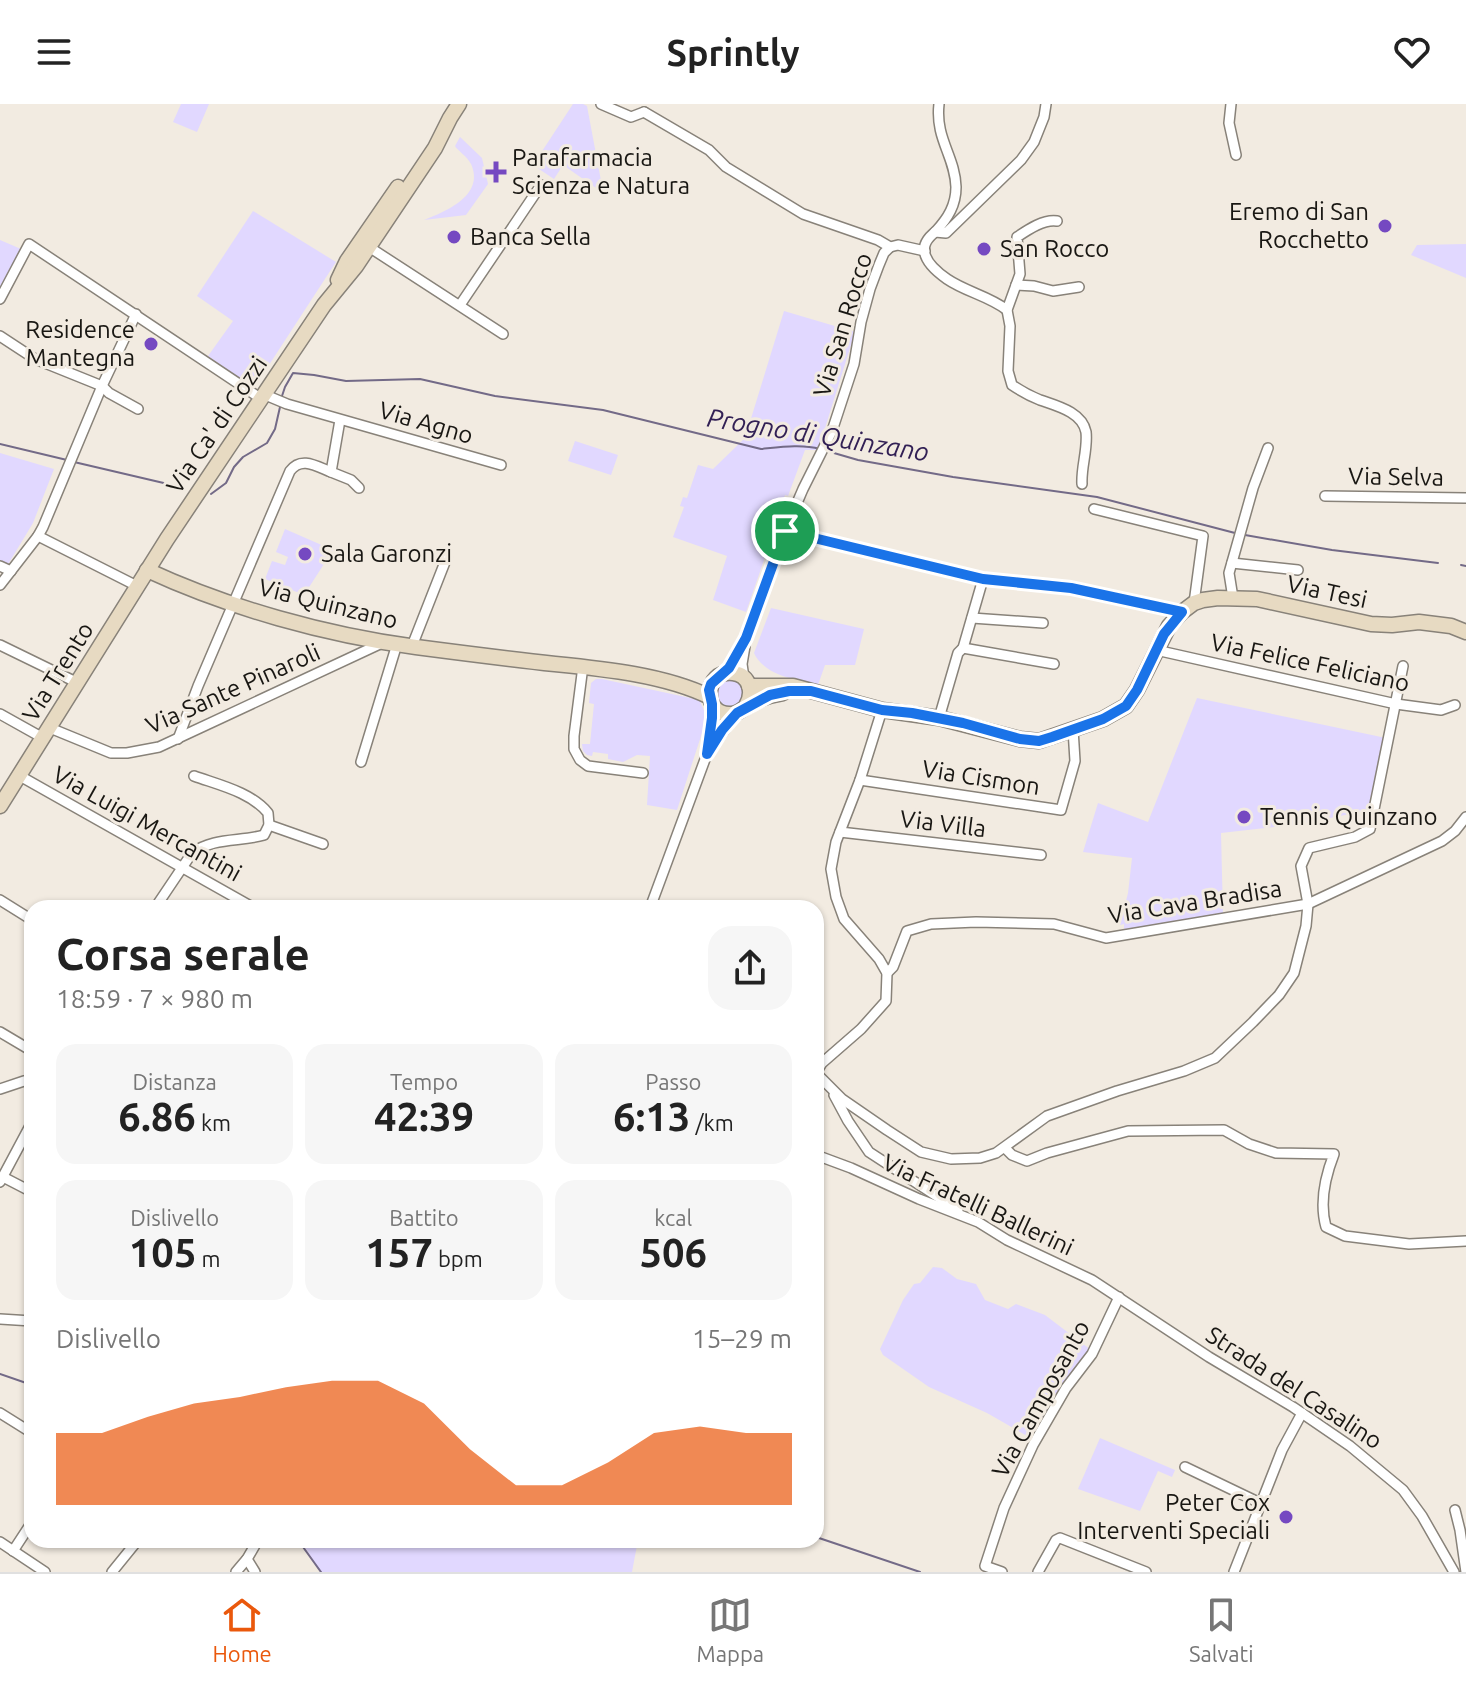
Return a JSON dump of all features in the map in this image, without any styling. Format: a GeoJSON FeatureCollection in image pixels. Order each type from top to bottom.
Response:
{"type":"FeatureCollection","features":[{"type":"Feature","properties":{"kind":"street","name":"Via Ca' di Cozzi"},"geometry":{"type":"LineString","coordinates":[[324,305],[369,247],[435,148],[459,104]]}},
{"type":"Feature","properties":{"kind":"street"},"geometry":{"type":"LineString","coordinates":[[601,104],[631,117],[646,108]]}},
{"type":"Feature","properties":{"kind":"street"},"geometry":{"type":"LineString","coordinates":[[939,104],[940,135],[954,169],[956,187],[952,209],[928,239],[925,251],[929,262],[949,280],[994,300],[1007,310]]}},
{"type":"Feature","properties":{"kind":"street"},"geometry":{"type":"LineString","coordinates":[[935,232],[946,233],[1021,160],[1034,142],[1046,104]]}},
{"type":"Feature","properties":{"kind":"street"},"geometry":{"type":"LineString","coordinates":[[1231,104],[1229,123],[1236,155]]}},
{"type":"Feature","properties":{"kind":"street","name":"Via San Rocco"},"geometry":{"type":"LineString","coordinates":[[646,108],[709,150],[726,167],[803,214],[890,247]]}},
{"type":"Feature","properties":{"kind":"street","name":"Via Ca' di Cozzi"},"geometry":{"type":"LineString","coordinates":[[147,570],[265,397],[324,305],[353,252],[428,143],[450,118]]}},
{"type":"Feature","properties":{"kind":"street"},"geometry":{"type":"LineString","coordinates":[[460,305],[541,185]]}},
{"type":"Feature","properties":{"kind":"street"},"geometry":{"type":"LineString","coordinates":[[1057,221],[1031,228],[1017,237],[1020,274],[1007,310],[1010,326],[1008,371],[1012,385],[1065,409],[1083,424],[1086,443],[1082,484]]}},
{"type":"Feature","properties":{"kind":"street","name":"Via Agno"},"geometry":{"type":"LineString","coordinates":[[0,299],[29,244],[265,397],[501,465]]}},
{"type":"Feature","properties":{"kind":"street","name":"Via San Rocco"},"geometry":{"type":"LineString","coordinates":[[719,676],[729,668],[746,638],[785,531],[827,442],[854,364],[861,322],[884,253],[898,245],[925,251]]}},
{"type":"Feature","properties":{"kind":"street"},"geometry":{"type":"LineString","coordinates":[[369,247],[503,334]]}},
{"type":"Feature","properties":{"kind":"street"},"geometry":{"type":"LineString","coordinates":[[1016,285],[1053,291],[1079,287]]}},
{"type":"Feature","properties":{"kind":"street"},"geometry":{"type":"LineString","coordinates":[[0,585],[38,536],[136,314]]}},
{"type":"Feature","properties":{"kind":"street"},"geometry":{"type":"LineString","coordinates":[[0,336],[35,359],[102,386],[138,409]]}},
{"type":"Feature","properties":{"kind":"street","name":"Via Agno"},"geometry":{"type":"LineString","coordinates":[[331,472],[340,420]]}},
{"type":"Feature","properties":{"kind":"street"},"geometry":{"type":"LineString","coordinates":[[1233,598],[1229,573],[1253,488],[1268,448]]}},
{"type":"Feature","properties":{"kind":"street","name":"Via Quinzano"},"geometry":{"type":"LineString","coordinates":[[234,603],[295,463],[301,462],[331,472]]}},
{"type":"Feature","properties":{"kind":"street"},"geometry":{"type":"LineString","coordinates":[[331,472],[351,480],[359,488]]}},
{"type":"Feature","properties":{"kind":"street","name":"Via Selva"},"geometry":{"type":"LineString","coordinates":[[1325,496],[1466,498]]}},
{"type":"Feature","properties":{"kind":"street"},"geometry":{"type":"LineString","coordinates":[[741,710],[770,695],[811,691],[882,710],[939,718],[1039,741],[1103,719],[1126,706],[1166,630],[1188,608],[1203,536],[1094,509]]}},
{"type":"Feature","properties":{"kind":"street"},"geometry":{"type":"LineString","coordinates":[[785,531],[983,579],[1071,588],[1188,608]]}},
{"type":"Feature","properties":{"kind":"street"},"geometry":{"type":"LineString","coordinates":[[38,536],[137,586]]}},
{"type":"Feature","properties":{"kind":"street","name":"Via Quinzano"},"geometry":{"type":"LineString","coordinates":[[398,644],[447,557]]}},
{"type":"Feature","properties":{"kind":"street"},"geometry":{"type":"LineString","coordinates":[[1232,563],[1298,570]]}},
{"type":"Feature","properties":{"kind":"street"},"geometry":{"type":"LineString","coordinates":[[0,566],[11,571]]}},
{"type":"Feature","properties":{"kind":"street","name":"Via Trento"},"geometry":{"type":"LineString","coordinates":[[2,798],[20,776],[147,570]]}},
{"type":"Feature","properties":{"kind":"street","name":"Via Quinzano"},"geometry":{"type":"LineString","coordinates":[[147,570],[234,603],[299,623],[398,644],[627,673],[698,691],[723,713],[741,710]]}},
{"type":"Feature","properties":{"kind":"street"},"geometry":{"type":"LineString","coordinates":[[939,718],[983,579]]}},
{"type":"Feature","properties":{"kind":"street","name":"Via Tesi"},"geometry":{"type":"LineString","coordinates":[[1188,608],[1218,598],[1257,599],[1371,624],[1434,623],[1466,632]]}},
{"type":"Feature","properties":{"kind":"street"},"geometry":{"type":"LineString","coordinates":[[178,739],[234,603]]}},
{"type":"Feature","properties":{"kind":"street"},"geometry":{"type":"LineString","coordinates":[[972,618],[1043,623]]}},
{"type":"Feature","properties":{"kind":"street","name":"Via San Rocco"},"geometry":{"type":"LineString","coordinates":[[746,638],[742,664],[746,682]]}},
{"type":"Feature","properties":{"kind":"street"},"geometry":{"type":"LineString","coordinates":[[361,762],[398,644]]}},
{"type":"Feature","properties":{"kind":"street","name":"Via Sante Pinaroli"},"geometry":{"type":"LineString","coordinates":[[0,714],[111,753],[136,752],[178,739],[370,650],[398,644]]}},
{"type":"Feature","properties":{"kind":"street"},"geometry":{"type":"LineString","coordinates":[[0,645],[78,683]]}},
{"type":"Feature","properties":{"kind":"street"},"geometry":{"type":"LineString","coordinates":[[963,648],[1054,664]]}},
{"type":"Feature","properties":{"kind":"street","name":"Via Felice Feliciano"},"geometry":{"type":"LineString","coordinates":[[1156,650],[1396,704],[1441,710],[1455,705]]}},
{"type":"Feature","properties":{"kind":"street"},"geometry":{"type":"LineString","coordinates":[[583,666],[574,736],[574,749],[580,760],[588,766],[643,773]]}},
{"type":"Feature","properties":{"kind":"street"},"geometry":{"type":"LineString","coordinates":[[829,1087],[921,1152],[951,1159],[980,1158],[1005,1148],[1047,1116],[1215,1058],[1279,995],[1294,973],[1306,926],[1308,904],[1301,866],[1309,848],[1355,837],[1370,829],[1403,666]]}},
{"type":"Feature","properties":{"kind":"street","name":"Via Quinzano"},"geometry":{"type":"LineString","coordinates":[[671,683],[696,682],[731,673],[746,682],[787,685],[811,691]]}},
{"type":"Feature","properties":{"kind":"street"},"geometry":{"type":"LineString","coordinates":[[707,754],[711,684],[719,676]]}},
{"type":"Feature","properties":{"kind":"street"},"geometry":{"type":"LineString","coordinates":[[653,900],[707,754],[722,730],[750,698],[746,682]]}},
{"type":"Feature","properties":{"kind":"street"},"geometry":{"type":"LineString","coordinates":[[824,1061],[861,1029],[886,1001],[887,973],[879,959],[844,919],[831,869],[840,832],[882,710]]}},
{"type":"Feature","properties":{"kind":"street","name":"Via Cismon"},"geometry":{"type":"LineString","coordinates":[[860,780],[1061,810],[1075,761],[1073,729]]}},
{"type":"Feature","properties":{"kind":"street","name":"Via Luigi Mercantini"},"geometry":{"type":"LineString","coordinates":[[20,776],[240,900]]}},
{"type":"Feature","properties":{"kind":"street"},"geometry":{"type":"LineString","coordinates":[[160,900],[192,853],[212,842],[264,835],[269,825],[268,813],[256,801],[194,776]]}},
{"type":"Feature","properties":{"kind":"street","name":"Via Cava Bradisa"},"geometry":{"type":"LineString","coordinates":[[887,973],[893,967],[907,931],[931,924],[1054,924],[1106,938],[1308,904],[1442,841],[1466,817]]}},
{"type":"Feature","properties":{"kind":"street"},"geometry":{"type":"LineString","coordinates":[[269,825],[323,844]]}},
{"type":"Feature","properties":{"kind":"street","name":"Via Villa"},"geometry":{"type":"LineString","coordinates":[[840,832],[1041,855]]}},
{"type":"Feature","properties":{"kind":"street"},"geometry":{"type":"LineString","coordinates":[[0,900],[24,915]]}},
{"type":"Feature","properties":{"kind":"street"},"geometry":{"type":"LineString","coordinates":[[0,1032],[24,1046]]}},
{"type":"Feature","properties":{"kind":"street"},"geometry":{"type":"LineString","coordinates":[[824,1077],[869,1152],[978,1222]]}},
{"type":"Feature","properties":{"kind":"street"},"geometry":{"type":"LineString","coordinates":[[0,1089],[24,1081]]}},
{"type":"Feature","properties":{"kind":"street"},"geometry":{"type":"LineString","coordinates":[[1005,1148],[1012,1155],[1027,1161],[1128,1131],[1224,1130],[1249,1144],[1276,1153],[1334,1154],[1326,1174],[1322,1214],[1326,1227],[1335,1233],[1409,1244],[1466,1241]]}},
{"type":"Feature","properties":{"kind":"street"},"geometry":{"type":"LineString","coordinates":[[24,1137],[1,1180],[24,1189]]}},
{"type":"Feature","properties":{"kind":"street","name":"Via Fratelli Ballerini"},"geometry":{"type":"LineString","coordinates":[[824,1158],[978,1222],[1119,1297]]}},
{"type":"Feature","properties":{"kind":"street","name":"Via Camposanto"},"geometry":{"type":"LineString","coordinates":[[1002,1572],[985,1566],[1004,1508],[1033,1445],[1092,1354],[1119,1297]]}},
{"type":"Feature","properties":{"kind":"street","name":"Strada del Casalino"},"geometry":{"type":"LineString","coordinates":[[1119,1297],[1350,1446],[1403,1490],[1454,1572]]}},
{"type":"Feature","properties":{"kind":"street"},"geometry":{"type":"LineString","coordinates":[[0,1319],[24,1320]]}},
{"type":"Feature","properties":{"kind":"street"},"geometry":{"type":"LineString","coordinates":[[0,1413],[24,1428]]}},
{"type":"Feature","properties":{"kind":"street"},"geometry":{"type":"LineString","coordinates":[[1234,1572],[1282,1450],[1302,1413]]}},
{"type":"Feature","properties":{"kind":"street"},"geometry":{"type":"LineString","coordinates":[[1185,1467],[1260,1503]]}},
{"type":"Feature","properties":{"kind":"street"},"geometry":{"type":"LineString","coordinates":[[1455,1510],[1466,1572]]}},
{"type":"Feature","properties":{"kind":"street"},"geometry":{"type":"LineString","coordinates":[[13,1551],[24,1534]]}},
{"type":"Feature","properties":{"kind":"street"},"geometry":{"type":"LineString","coordinates":[[1038,1572],[1060,1538],[1146,1572]]}},
{"type":"Feature","properties":{"kind":"street"},"geometry":{"type":"LineString","coordinates":[[0,1542],[45,1572]]}},
{"type":"Feature","properties":{"kind":"street"},"geometry":{"type":"LineString","coordinates":[[112,1572],[132,1548]]}},
{"type":"Feature","properties":{"kind":"street"},"geometry":{"type":"LineString","coordinates":[[236,1572],[253,1548]]}},
{"type":"Feature","properties":{"kind":"street"},"geometry":{"type":"LineString","coordinates":[[247,1559],[255,1572]]}},
{"type":"Feature","properties":{"kind":"shaded area"},"geometry":{"type":"Polygon","coordinates":[[[181,104],[209,104],[197,132],[173,122],[181,104]]]}},
{"type":"Feature","properties":{"kind":"shaded area"},"geometry":{"type":"Polygon","coordinates":[[[573,104],[587,106],[602,186],[599,190],[563,165],[554,179],[533,165],[573,104]]]}},
{"type":"Feature","properties":{"kind":"shaded area"},"geometry":{"type":"Polygon","coordinates":[[[460,137],[482,158],[488,184],[466,215],[424,220],[453,206],[473,185],[471,164],[455,146],[460,137]]]}},
{"type":"Feature","properties":{"kind":"shaded area"},"geometry":{"type":"Polygon","coordinates":[[[253,211],[336,262],[254,388],[208,356],[233,321],[197,296],[253,211]]]}},
{"type":"Feature","properties":{"kind":"shaded area"},"geometry":{"type":"Polygon","coordinates":[[[0,240],[21,249],[0,292],[0,240]]]}},
{"type":"Feature","properties":{"kind":"shaded area"},"geometry":{"type":"Polygon","coordinates":[[[1466,244],[1466,278],[1411,255],[1417,245],[1466,244]]]}},
{"type":"Feature","properties":{"kind":"shaded area"},"geometry":{"type":"Polygon","coordinates":[[[784,311],[855,332],[821,441],[817,450],[805,450],[788,496],[785,495],[777,521],[780,523],[746,612],[713,600],[727,556],[673,537],[684,507],[680,506],[683,497],[687,498],[698,465],[713,469],[745,438],[784,311]]]}},
{"type":"Feature","properties":{"kind":"shaded area"},"geometry":{"type":"Polygon","coordinates":[[[575,441],[618,455],[611,475],[568,461],[575,441]]]}},
{"type":"Feature","properties":{"kind":"shaded area"},"geometry":{"type":"Polygon","coordinates":[[[0,453],[54,469],[33,523],[7,566],[0,563],[0,453]]]}},
{"type":"Feature","properties":{"kind":"shaded area"},"geometry":{"type":"Polygon","coordinates":[[[285,529],[333,550],[304,595],[265,579],[272,561],[285,565],[288,557],[276,552],[285,529]]]}},
{"type":"Feature","properties":{"kind":"shaded area"},"geometry":{"type":"Polygon","coordinates":[[[771,608],[864,629],[855,665],[825,665],[818,685],[781,675],[765,667],[754,653],[771,608]]]}},
{"type":"Feature","properties":{"kind":"shaded area"},"geometry":{"type":"Polygon","coordinates":[[[596,679],[700,701],[705,713],[702,733],[677,810],[647,805],[650,756],[637,755],[623,762],[608,759],[608,754],[593,752],[592,756],[583,751],[582,744],[590,744],[594,704],[589,703],[591,683],[596,679]]]}},
{"type":"Feature","properties":{"kind":"shaded area"},"geometry":{"type":"Polygon","coordinates":[[[729,679],[739,683],[743,693],[739,703],[729,707],[719,703],[715,693],[719,683],[729,679]]]}},
{"type":"Feature","properties":{"kind":"shaded area","name":"Tennis Quinzano"},"geometry":{"type":"Polygon","coordinates":[[[1197,698],[1386,738],[1370,810],[1300,824],[1221,833],[1223,915],[1124,929],[1124,924],[1120,925],[1132,858],[1083,852],[1098,803],[1148,822],[1197,698]]]}},
{"type":"Feature","properties":{"kind":"shaded area"},"geometry":{"type":"Polygon","coordinates":[[[933,1267],[976,1284],[985,1300],[1008,1309],[1016,1304],[1045,1315],[1091,1350],[1034,1440],[987,1413],[929,1387],[883,1355],[880,1349],[903,1300],[914,1284],[920,1283],[933,1267]]]}},
{"type":"Feature","properties":{"kind":"shaded area"},"geometry":{"type":"Polygon","coordinates":[[[1100,1438],[1175,1470],[1172,1477],[1158,1471],[1140,1511],[1078,1489],[1100,1438]]]}},
{"type":"Feature","properties":{"kind":"shaded area"},"geometry":{"type":"Polygon","coordinates":[[[305,1548],[636,1548],[632,1572],[321,1572],[305,1548]]]}},
{"type":"Feature","properties":{"kind":"waterway","name":"Progno di Quinzano"},"geometry":{"type":"LineString","coordinates":[[282,396],[293,373],[346,381],[420,379],[495,396],[603,410],[761,449],[799,446],[820,449]]}},
{"type":"Feature","properties":{"kind":"waterway","name":"Progno di Quinzano"},"geometry":{"type":"LineString","coordinates":[[211,494],[226,483],[243,457],[267,443],[275,429],[280,407]]}},
{"type":"Feature","properties":{"kind":"waterway","name":"Progno di Quinzano"},"geometry":{"type":"LineString","coordinates":[[0,444],[67,460]]}},
{"type":"Feature","properties":{"kind":"waterway","name":"Progno di Quinzano"},"geometry":{"type":"LineString","coordinates":[[827,451],[858,460],[953,477],[1097,497],[1235,533]]}},
{"type":"Feature","properties":{"kind":"waterway","name":"Progno di Quinzano"},"geometry":{"type":"LineString","coordinates":[[74,462],[185,488]]}},
{"type":"Feature","properties":{"kind":"waterway","name":"Progno di Quinzano"},"geometry":{"type":"LineString","coordinates":[[1245,535],[1438,563]]}},
{"type":"Feature","properties":{"kind":"waterway"},"geometry":{"type":"LineString","coordinates":[[1461,565],[1466,566]]}},
{"type":"Feature","properties":{"kind":"waterway"},"geometry":{"type":"LineString","coordinates":[[0,1374],[24,1382]]}},
{"type":"Feature","properties":{"kind":"waterway"},"geometry":{"type":"LineString","coordinates":[[824,1540],[920,1572]]}},
{"type":"Feature","properties":{"kind":"waterway"},"geometry":{"type":"LineString","coordinates":[[304,1548],[321,1572]]}},
{"type":"Feature","properties":{"kind":"place","name":"Parafarmacia Scienza e Natura"},"geometry":{"type":"Point","coordinates":[496,172]}},
{"type":"Feature","properties":{"kind":"place","name":"Eremo di San Rocchetto"},"geometry":{"type":"Point","coordinates":[1385,226]}},
{"type":"Feature","properties":{"kind":"place","name":"Banca Sella"},"geometry":{"type":"Point","coordinates":[454,237]}},
{"type":"Feature","properties":{"kind":"place","name":"San Rocco"},"geometry":{"type":"Point","coordinates":[984,249]}},
{"type":"Feature","properties":{"kind":"place","name":"Residence Mantegna"},"geometry":{"type":"Point","coordinates":[151,344]}},
{"type":"Feature","properties":{"kind":"place","name":"Sala Garonzi"},"geometry":{"type":"Point","coordinates":[305,554]}},
{"type":"Feature","properties":{"kind":"place","name":"Tennis Quinzano"},"geometry":{"type":"Point","coordinates":[1244,817]}},
{"type":"Feature","properties":{"kind":"place","name":"Peter Cox Interventi Speciali"},"geometry":{"type":"Point","coordinates":[1286,1517]}},
{"type":"Feature","properties":{"kind":"route"},"geometry":{"type":"LineString","coordinates":[[785,531],[983,579],[1071,588],[1182,612],[1164,634],[1126,706],[1103,719],[1039,741],[939,718],[882,710],[811,691],[789,691],[770,695],[746,706],[722,730],[707,754],[712,718],[711,684],[729,668],[746,638],[785,531]]}}]}
